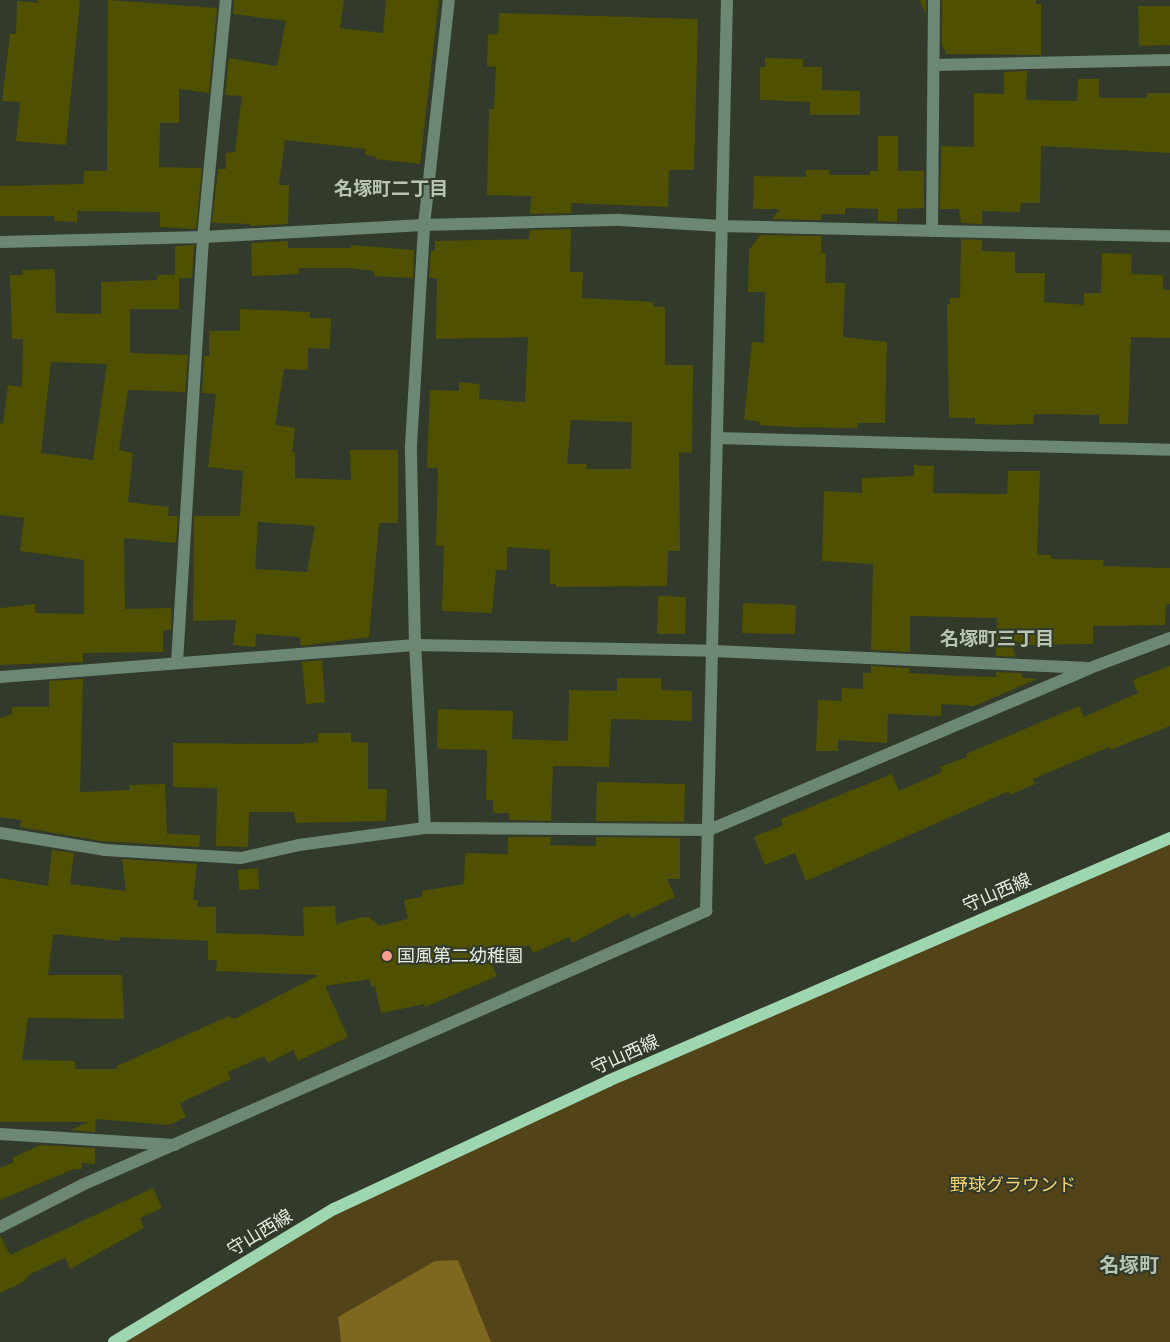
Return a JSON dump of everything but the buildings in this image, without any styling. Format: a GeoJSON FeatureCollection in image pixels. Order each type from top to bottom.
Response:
{"type":"FeatureCollection","features":[{"type":"Feature","properties":{"kind":"main road","name":"守山西線"},"geometry":{"type":"LineString","coordinates":[[114,1342],[334,1209],[608,1081],[1170,838]]}},
{"type":"Feature","properties":{"kind":"street"},"geometry":{"type":"LineString","coordinates":[[177,663],[203,237],[226,0]]}},
{"type":"Feature","properties":{"kind":"street"},"geometry":{"type":"LineString","coordinates":[[425,828],[415,645],[411,446],[424,225],[449,0]]}},
{"type":"Feature","properties":{"kind":"street"},"geometry":{"type":"LineString","coordinates":[[0,1227],[82,1185],[706,911],[714,651],[727,0]]}},
{"type":"Feature","properties":{"kind":"street"},"geometry":{"type":"LineString","coordinates":[[932,231],[935,65],[934,0]]}},
{"type":"Feature","properties":{"kind":"street"},"geometry":{"type":"LineString","coordinates":[[935,65],[1170,60]]}},
{"type":"Feature","properties":{"kind":"street"},"geometry":{"type":"LineString","coordinates":[[0,242],[203,237],[424,225],[620,220],[722,226],[1170,236]]}},
{"type":"Feature","properties":{"kind":"street"},"geometry":{"type":"LineString","coordinates":[[717,438],[1170,450]]}},
{"type":"Feature","properties":{"kind":"street"},"geometry":{"type":"LineString","coordinates":[[0,833],[105,850],[241,858],[299,845],[425,828],[709,830],[1090,668],[1170,638]]}},
{"type":"Feature","properties":{"kind":"street"},"geometry":{"type":"LineString","coordinates":[[0,677],[415,645],[714,651],[1090,668]]}},
{"type":"Feature","properties":{"kind":"street"},"geometry":{"type":"LineString","coordinates":[[0,1134],[176,1145]]}},
{"type":"Feature","properties":{"kind":"green space","name":"野球グラウンド"},"geometry":{"type":"Polygon","coordinates":[[[1170,838],[1170,1342],[491,1342],[457,1260],[338,1317],[341,1342],[114,1342],[334,1209],[1170,838]]]}},
{"type":"Feature","properties":{"kind":"shaded area"},"geometry":{"type":"Polygon","coordinates":[[[458,1260],[491,1342],[341,1342],[338,1317],[435,1261],[458,1260]]]}},
{"type":"Feature","properties":{"kind":"place","name":"国風第二幼稚園"},"geometry":{"type":"Point","coordinates":[387,956]}},
{"type":"Feature","properties":{"kind":"district","name":"名塚町二丁目"},"geometry":{"type":"Point","coordinates":[391,189]}},
{"type":"Feature","properties":{"kind":"district","name":"名塚町三丁目"},"geometry":{"type":"Point","coordinates":[997,639]}},
{"type":"Feature","properties":{"kind":"district","name":"名塚町"},"geometry":{"type":"Point","coordinates":[1129,1265]}}]}
